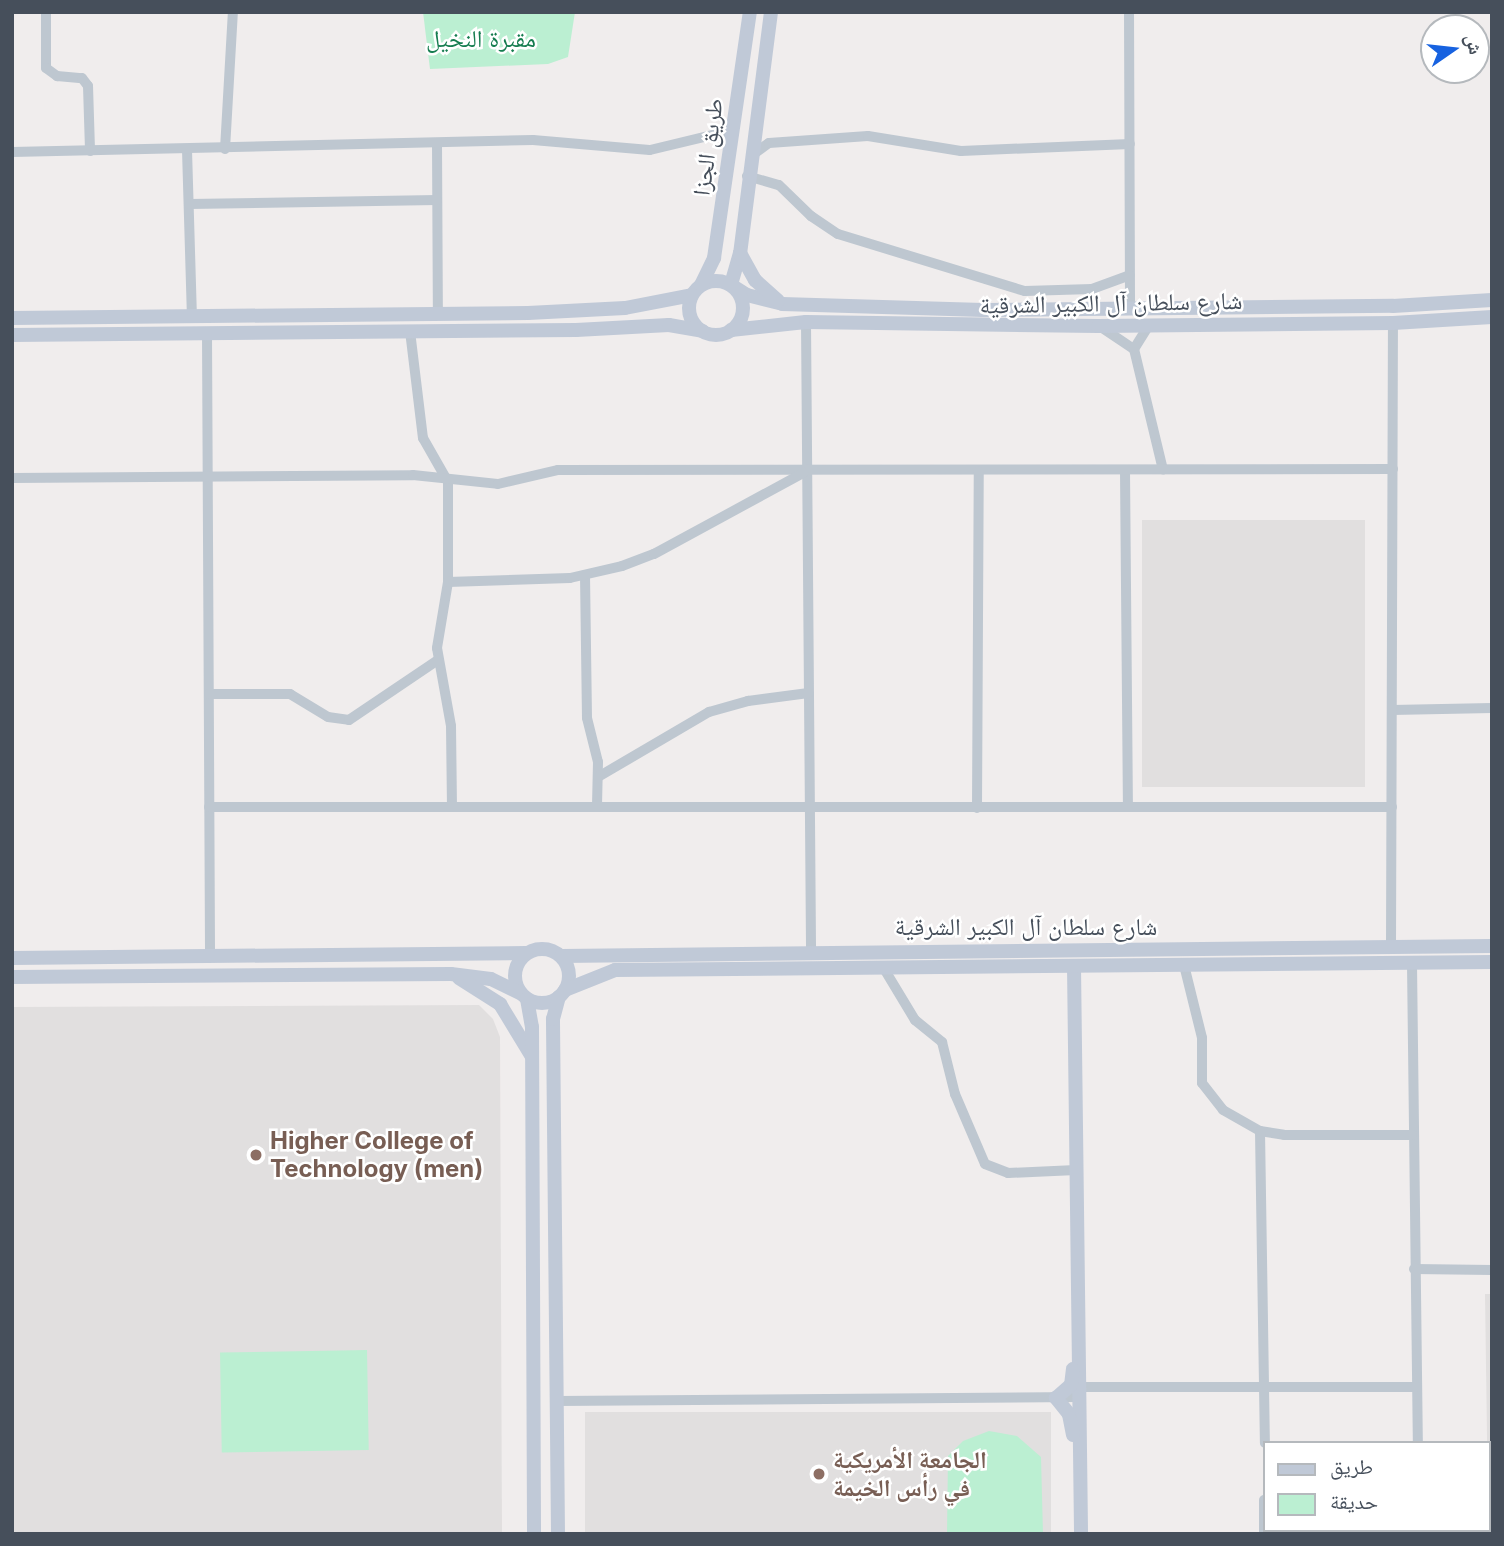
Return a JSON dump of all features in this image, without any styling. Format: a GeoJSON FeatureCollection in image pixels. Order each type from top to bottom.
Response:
{"type":"FeatureCollection","features":[{"type":"Feature","properties":{"kind":"main road","name":"طريق الجزا"},"geometry":{"type":"LineString","coordinates":[[697,290],[714,258],[750,12]]}},
{"type":"Feature","properties":{"kind":"main road","name":"طريق الجزا"},"geometry":{"type":"LineString","coordinates":[[731,285],[740,253],[747,176],[771,12]]}},
{"type":"Feature","properties":{"kind":"main road"},"geometry":{"type":"LineString","coordinates":[[740,253],[755,280],[782,304]]}},
{"type":"Feature","properties":{"kind":"main road"},"geometry":{"type":"LineString","coordinates":[[12,318],[438,314],[625,308],[697,290],[716,281],[731,285],[741,299],[743,310],[731,330],[713,335],[669,325],[12,335]]}},
{"type":"Feature","properties":{"kind":"main road","name":"شارع سلطان آل الكبير الشرقية"},"geometry":{"type":"LineString","coordinates":[[731,285],[747,295],[782,304],[1130,309],[1380,306],[1492,300]]}},
{"type":"Feature","properties":{"kind":"main road"},"geometry":{"type":"LineString","coordinates":[[697,290],[690,316],[702,331]]}},
{"type":"Feature","properties":{"kind":"main road","name":"شارع سلطان آل الكبير الشرقية"},"geometry":{"type":"LineString","coordinates":[[731,330],[806,323],[1149,326],[1393,323],[1492,317]]}},
{"type":"Feature","properties":{"kind":"main road","name":"شارع سلطان آل الكبير الشرقية"},"geometry":{"type":"LineString","coordinates":[[561,956],[811,950],[1492,946]]}},
{"type":"Feature","properties":{"kind":"main road"},"geometry":{"type":"LineString","coordinates":[[12,958],[526,953],[544,948],[561,956],[569,972],[553,1019],[558,1534]]}},
{"type":"Feature","properties":{"kind":"main road"},"geometry":{"type":"LineString","coordinates":[[526,953],[514,976],[523,996],[532,1056],[534,1534]]}},
{"type":"Feature","properties":{"kind":"main road","name":"شارع سلطان آل الكبير الشرقية"},"geometry":{"type":"LineString","coordinates":[[562,994],[615,970],[1492,962]]}},
{"type":"Feature","properties":{"kind":"main road"},"geometry":{"type":"LineString","coordinates":[[1074,966],[1081,1534]]}},
{"type":"Feature","properties":{"kind":"main road"},"geometry":{"type":"LineString","coordinates":[[12,976],[451,974],[491,979],[543,1003],[562,994]]}},
{"type":"Feature","properties":{"kind":"main road"},"geometry":{"type":"LineString","coordinates":[[451,974],[500,1004],[532,1056]]}},
{"type":"Feature","properties":{"kind":"main road"},"geometry":{"type":"LineString","coordinates":[[1079,1334],[1072,1381],[1056,1398],[1071,1420],[1073,1457],[1081,1481]]}},
{"type":"Feature","properties":{"kind":"street"},"geometry":{"type":"LineString","coordinates":[[46,12],[48,71],[77,76],[88,86],[90,151]]}},
{"type":"Feature","properties":{"kind":"street"},"geometry":{"type":"LineString","coordinates":[[225,149],[233,12]]}},
{"type":"Feature","properties":{"kind":"street"},"geometry":{"type":"LineString","coordinates":[[1129,12],[1130,309]]}},
{"type":"Feature","properties":{"kind":"street"},"geometry":{"type":"LineString","coordinates":[[754,127],[769,143]]}},
{"type":"Feature","properties":{"kind":"street"},"geometry":{"type":"LineString","coordinates":[[12,152],[533,140],[650,150],[733,130]]}},
{"type":"Feature","properties":{"kind":"street"},"geometry":{"type":"LineString","coordinates":[[750,157],[769,143],[888,136],[969,151],[1130,144]]}},
{"type":"Feature","properties":{"kind":"street"},"geometry":{"type":"LineString","coordinates":[[437,144],[438,314]]}},
{"type":"Feature","properties":{"kind":"street"},"geometry":{"type":"LineString","coordinates":[[187,150],[192,317]]}},
{"type":"Feature","properties":{"kind":"street"},"geometry":{"type":"LineString","coordinates":[[747,176],[779,185],[811,216],[838,234],[1025,291],[1092,289],[1130,275]]}},
{"type":"Feature","properties":{"kind":"street"},"geometry":{"type":"LineString","coordinates":[[189,204],[438,200]]}},
{"type":"Feature","properties":{"kind":"street"},"geometry":{"type":"LineString","coordinates":[[806,323],[811,950]]}},
{"type":"Feature","properties":{"kind":"street"},"geometry":{"type":"LineString","coordinates":[[1391,945],[1393,323]]}},
{"type":"Feature","properties":{"kind":"street"},"geometry":{"type":"LineString","coordinates":[[1098,326],[1134,349],[1163,470]]}},
{"type":"Feature","properties":{"kind":"street"},"geometry":{"type":"LineString","coordinates":[[1134,349],[1149,326]]}},
{"type":"Feature","properties":{"kind":"street"},"geometry":{"type":"LineString","coordinates":[[410,331],[423,438],[448,482],[448,582],[438,660],[452,726],[452,807]]}},
{"type":"Feature","properties":{"kind":"street"},"geometry":{"type":"LineString","coordinates":[[207,334],[210,956]]}},
{"type":"Feature","properties":{"kind":"street"},"geometry":{"type":"LineString","coordinates":[[12,478],[414,475],[448,482],[498,484],[558,470],[1393,469]]}},
{"type":"Feature","properties":{"kind":"street"},"geometry":{"type":"LineString","coordinates":[[448,582],[585,575],[654,554],[807,471]]}},
{"type":"Feature","properties":{"kind":"street"},"geometry":{"type":"LineString","coordinates":[[977,808],[979,471]]}},
{"type":"Feature","properties":{"kind":"street"},"geometry":{"type":"LineString","coordinates":[[1125,471],[1128,807]]}},
{"type":"Feature","properties":{"kind":"street"},"geometry":{"type":"LineString","coordinates":[[585,575],[587,718],[598,777],[597,807]]}},
{"type":"Feature","properties":{"kind":"street"},"geometry":{"type":"LineString","coordinates":[[209,694],[290,694],[328,717],[349,720],[438,660]]}},
{"type":"Feature","properties":{"kind":"street"},"geometry":{"type":"LineString","coordinates":[[598,777],[709,712],[748,701],[808,693]]}},
{"type":"Feature","properties":{"kind":"street"},"geometry":{"type":"LineString","coordinates":[[1392,710],[1492,708]]}},
{"type":"Feature","properties":{"kind":"street"},"geometry":{"type":"LineString","coordinates":[[209,807],[1392,807]]}},
{"type":"Feature","properties":{"kind":"street"},"geometry":{"type":"LineString","coordinates":[[1412,964],[1412,1135],[1418,1441]]}},
{"type":"Feature","properties":{"kind":"street"},"geometry":{"type":"LineString","coordinates":[[1184,965],[1202,1038],[1202,1083],[1223,1110],[1261,1131],[1412,1135]]}},
{"type":"Feature","properties":{"kind":"street"},"geometry":{"type":"LineString","coordinates":[[883,967],[915,1020],[942,1042],[955,1094],[985,1164],[1008,1173],[1076,1170]]}},
{"type":"Feature","properties":{"kind":"street"},"geometry":{"type":"LineString","coordinates":[[1261,1131],[1265,1441]]}},
{"type":"Feature","properties":{"kind":"street"},"geometry":{"type":"LineString","coordinates":[[1414,1269],[1492,1270]]}},
{"type":"Feature","properties":{"kind":"street"},"geometry":{"type":"LineString","coordinates":[[557,1401],[1056,1398],[1080,1392],[1417,1387]]}},
{"type":"Feature","properties":{"kind":"shaded area"},"geometry":{"type":"Polygon","coordinates":[[[1142,520],[1365,520],[1365,787],[1142,787],[1142,520]]]}},
{"type":"Feature","properties":{"kind":"shaded area","name":"Higher College of Technology (men)"},"geometry":{"type":"Polygon","coordinates":[[[479,1005],[493,1019],[500,1037],[502,1534],[12,1534],[12,1007],[479,1005]]]}},
{"type":"Feature","properties":{"kind":"shaded area"},"geometry":{"type":"Polygon","coordinates":[[[1485,1294],[1492,1294],[1492,1508],[1490,1441],[1487,1441],[1485,1294]]]}},
{"type":"Feature","properties":{"kind":"shaded area","name":"الجامعة الأمريكية في رأس الخيمة"},"geometry":{"type":"Polygon","coordinates":[[[585,1412],[1051,1412],[1051,1534],[585,1534],[585,1412]]]}},
{"type":"Feature","properties":{"kind":"green space","name":"مقبرة النخيل"},"geometry":{"type":"Polygon","coordinates":[[[423,12],[575,12],[568,57],[548,64],[430,69],[423,12]]]}},
{"type":"Feature","properties":{"kind":"green space"},"geometry":{"type":"Polygon","coordinates":[[[367,1350],[369,1450],[222,1453],[220,1353],[367,1350]]]}},
{"type":"Feature","properties":{"kind":"green space"},"geometry":{"type":"Polygon","coordinates":[[[989,1431],[1017,1436],[1041,1457],[1043,1534],[947,1534],[948,1456],[963,1441],[989,1431]]]}},
{"type":"Feature","properties":{"kind":"place","name":"Higher College of Technology (men)"},"geometry":{"type":"Point","coordinates":[256,1155]}},
{"type":"Feature","properties":{"kind":"place","name":"الجامعة الأمريكية في رأس الخيمة"},"geometry":{"type":"Point","coordinates":[819,1474]}}]}
